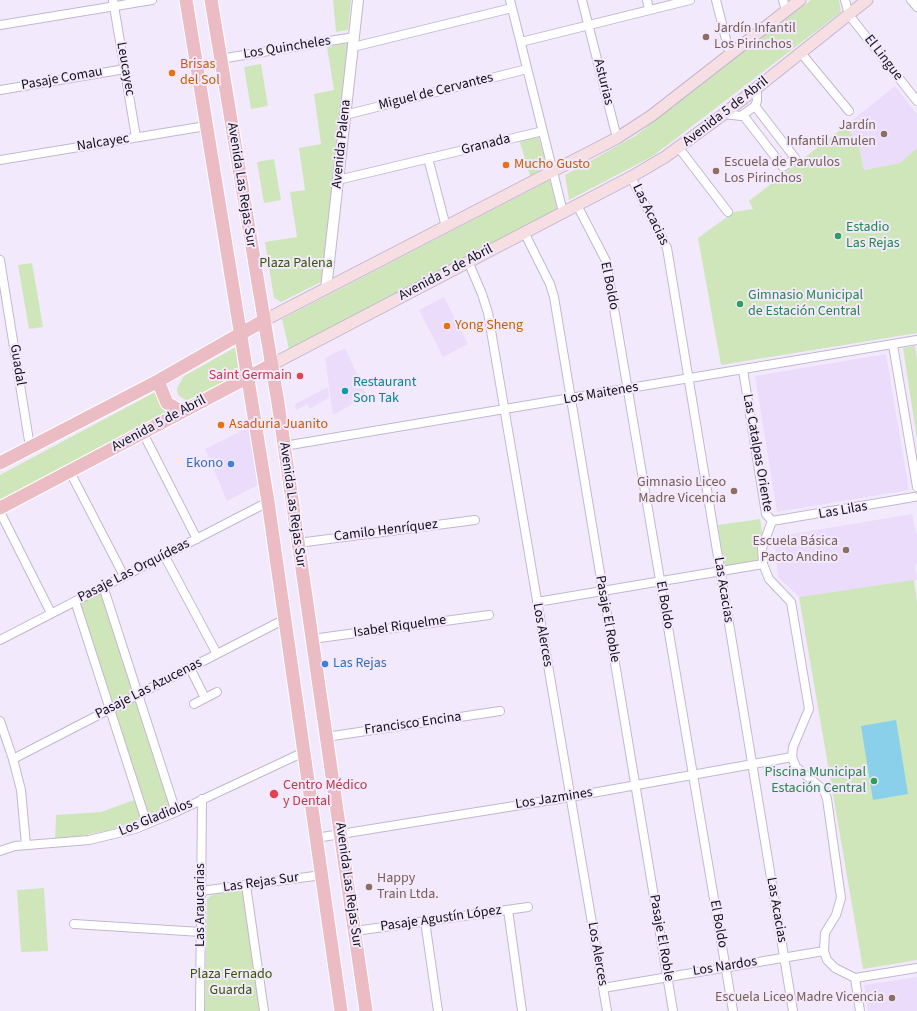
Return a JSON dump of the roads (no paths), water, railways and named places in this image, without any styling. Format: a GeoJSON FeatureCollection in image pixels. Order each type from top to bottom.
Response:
{"type":"FeatureCollection","features":[{"type":"Feature","properties":{"kind":"main road","name":"Avenida Las Rejas Sur"},"geometry":{"type":"LineString","coordinates":[[186,0],[268,502],[342,1011]]}},
{"type":"Feature","properties":{"kind":"main road","name":"Avenida Las Rejas Sur"},"geometry":{"type":"LineString","coordinates":[[211,0],[284,446],[366,1011]]}},
{"type":"Feature","properties":{"kind":"main road"},"geometry":{"type":"LineString","coordinates":[[0,463],[158,381],[263,321],[617,138],[651,116],[800,0]]}},
{"type":"Feature","properties":{"kind":"main road","name":"Avenida 5 de Abril"},"geometry":{"type":"LineString","coordinates":[[0,508],[468,261],[631,177],[679,148],[867,0]]}},
{"type":"Feature","properties":{"kind":"main road"},"geometry":{"type":"LineString","coordinates":[[158,381],[167,403],[182,412]]}},
{"type":"Feature","properties":{"kind":"street"},"geometry":{"type":"LineString","coordinates":[[0,25],[114,3],[152,0]]}},
{"type":"Feature","properties":{"kind":"street","name":"Avenida Palena"},"geometry":{"type":"LineString","coordinates":[[326,289],[358,0]]}},
{"type":"Feature","properties":{"kind":"street","name":"Asturias"},"geometry":{"type":"LineString","coordinates":[[582,0],[617,138]]}},
{"type":"Feature","properties":{"kind":"street"},"geometry":{"type":"LineString","coordinates":[[647,0],[649,10]]}},
{"type":"Feature","properties":{"kind":"street"},"geometry":{"type":"LineString","coordinates":[[521,42],[690,0]]}},
{"type":"Feature","properties":{"kind":"street"},"geometry":{"type":"LineString","coordinates":[[716,0],[730,55]]}},
{"type":"Feature","properties":{"kind":"street"},"geometry":{"type":"LineString","coordinates":[[783,0],[786,12]]}},
{"type":"Feature","properties":{"kind":"street"},"geometry":{"type":"LineString","coordinates":[[845,0],[848,15]]}},
{"type":"Feature","properties":{"kind":"street"},"geometry":{"type":"LineString","coordinates":[[911,0],[917,7]]}},
{"type":"Feature","properties":{"kind":"street","name":"Leucayec"},"geometry":{"type":"LineString","coordinates":[[114,3],[136,138]]}},
{"type":"Feature","properties":{"kind":"street"},"geometry":{"type":"LineString","coordinates":[[353,42],[511,4],[563,212]]}},
{"type":"Feature","properties":{"kind":"street","name":"El Lingue"},"geometry":{"type":"LineString","coordinates":[[848,15],[917,101]]}},
{"type":"Feature","properties":{"kind":"street","name":"Los Quincheles"},"geometry":{"type":"LineString","coordinates":[[220,59],[353,42]]}},
{"type":"Feature","properties":{"kind":"street"},"geometry":{"type":"LineString","coordinates":[[801,53],[849,111]]}},
{"type":"Feature","properties":{"kind":"street","name":"Pasaje Comau"},"geometry":{"type":"LineString","coordinates":[[0,90],[125,69]]}},
{"type":"Feature","properties":{"kind":"street","name":"Miguel de Cervantes"},"geometry":{"type":"LineString","coordinates":[[345,115],[528,69]]}},
{"type":"Feature","properties":{"kind":"street"},"geometry":{"type":"LineString","coordinates":[[724,114],[737,116],[743,115],[755,106],[757,101],[757,88]]}},
{"type":"Feature","properties":{"kind":"street"},"geometry":{"type":"LineString","coordinates":[[743,115],[783,167],[795,158],[755,106]]}},
{"type":"Feature","properties":{"kind":"street","name":"Nalcayec"},"geometry":{"type":"LineString","coordinates":[[0,160],[206,126]]}},
{"type":"Feature","properties":{"kind":"street","name":"Granada"},"geometry":{"type":"LineString","coordinates":[[338,180],[543,131]]}},
{"type":"Feature","properties":{"kind":"street"},"geometry":{"type":"LineString","coordinates":[[679,148],[728,212]]}},
{"type":"Feature","properties":{"kind":"street"},"geometry":{"type":"LineString","coordinates":[[428,158],[446,227]]}},
{"type":"Feature","properties":{"kind":"street","name":"Las Acacias"},"geometry":{"type":"LineString","coordinates":[[631,177],[666,243],[793,1011]]}},
{"type":"Feature","properties":{"kind":"street","name":"El Boldo"},"geometry":{"type":"LineString","coordinates":[[577,205],[606,261],[733,1011]]}},
{"type":"Feature","properties":{"kind":"street","name":"Pasaje El Roble"},"geometry":{"type":"LineString","coordinates":[[524,232],[553,290],[673,1011]]}},
{"type":"Feature","properties":{"kind":"street","name":"Guadal"},"geometry":{"type":"LineString","coordinates":[[0,260],[1,276],[30,448]]}},
{"type":"Feature","properties":{"kind":"street","name":"Los Alerces"},"geometry":{"type":"LineString","coordinates":[[468,261],[486,305],[607,1011]]}},
{"type":"Feature","properties":{"kind":"street","name":"Los Maitenes"},"geometry":{"type":"LineString","coordinates":[[284,446],[917,340]]}},
{"type":"Feature","properties":{"kind":"street"},"geometry":{"type":"LineString","coordinates":[[893,345],[917,487]]}},
{"type":"Feature","properties":{"kind":"street","name":"Las Catalpas Oriente"},"geometry":{"type":"LineString","coordinates":[[743,370],[766,514],[772,521],[762,548],[763,564],[769,579],[791,602],[809,709],[793,748],[792,757]]}},
{"type":"Feature","properties":{"kind":"street"},"geometry":{"type":"LineString","coordinates":[[144,433],[197,539]]}},
{"type":"Feature","properties":{"kind":"street"},"geometry":{"type":"LineString","coordinates":[[70,472],[124,576]]}},
{"type":"Feature","properties":{"kind":"street","name":"Las Lilas"},"geometry":{"type":"LineString","coordinates":[[772,521],[916,497]]}},
{"type":"Feature","properties":{"kind":"street","name":"Pasaje Las Orquídeas"},"geometry":{"type":"LineString","coordinates":[[0,640],[268,502]]}},
{"type":"Feature","properties":{"kind":"street"},"geometry":{"type":"LineString","coordinates":[[0,512],[51,613]]}},
{"type":"Feature","properties":{"kind":"street","name":"Camilo Henríquez"},"geometry":{"type":"LineString","coordinates":[[298,543],[475,520]]}},
{"type":"Feature","properties":{"kind":"street"},"geometry":{"type":"LineString","coordinates":[[164,556],[217,654]]}},
{"type":"Feature","properties":{"kind":"street"},"geometry":{"type":"LineString","coordinates":[[537,602],[763,564]]}},
{"type":"Feature","properties":{"kind":"street"},"geometry":{"type":"LineString","coordinates":[[103,586],[176,812]]}},
{"type":"Feature","properties":{"kind":"street"},"geometry":{"type":"LineString","coordinates":[[75,601],[147,824]]}},
{"type":"Feature","properties":{"kind":"street","name":"Isabel Riquelme"},"geometry":{"type":"LineString","coordinates":[[312,639],[489,615]]}},
{"type":"Feature","properties":{"kind":"street","name":"Pasaje Las Azucenas"},"geometry":{"type":"LineString","coordinates":[[13,758],[285,619]]}},
{"type":"Feature","properties":{"kind":"street"},"geometry":{"type":"LineString","coordinates":[[190,668],[205,698]]}},
{"type":"Feature","properties":{"kind":"street"},"geometry":{"type":"LineString","coordinates":[[194,704],[217,692]]}},
{"type":"Feature","properties":{"kind":"street","name":"Francisco Encina"},"geometry":{"type":"LineString","coordinates":[[326,737],[500,711]]}},
{"type":"Feature","properties":{"kind":"street"},"geometry":{"type":"LineString","coordinates":[[0,721],[13,758],[22,796],[26,845]]}},
{"type":"Feature","properties":{"kind":"street","name":"Los Gladiolos"},"geometry":{"type":"LineString","coordinates":[[0,850],[16,846],[89,840],[124,832],[176,812],[304,752]]}},
{"type":"Feature","properties":{"kind":"street"},"geometry":{"type":"LineString","coordinates":[[792,757],[796,767],[824,790],[827,799],[841,898],[836,915],[825,932],[824,950],[827,960],[835,968],[855,978],[917,968]]}},
{"type":"Feature","properties":{"kind":"street","name":"Los Jazmines"},"geometry":{"type":"LineString","coordinates":[[316,838],[570,797],[792,757]]}},
{"type":"Feature","properties":{"kind":"street","name":"Las Araucarias"},"geometry":{"type":"LineString","coordinates":[[200,1011],[202,800]]}},
{"type":"Feature","properties":{"kind":"street","name":"Las Rejas Sur"},"geometry":{"type":"LineString","coordinates":[[201,891],[322,875]]}},
{"type":"Feature","properties":{"kind":"street"},"geometry":{"type":"LineString","coordinates":[[246,885],[264,1011]]}},
{"type":"Feature","properties":{"kind":"street","name":"Pasaje Agustín López"},"geometry":{"type":"LineString","coordinates":[[355,931],[528,907]]}},
{"type":"Feature","properties":{"kind":"street"},"geometry":{"type":"LineString","coordinates":[[508,910],[522,1011]]}},
{"type":"Feature","properties":{"kind":"street"},"geometry":{"type":"LineString","coordinates":[[425,921],[438,1011]]}},
{"type":"Feature","properties":{"kind":"street"},"geometry":{"type":"LineString","coordinates":[[74,924],[201,932]]}},
{"type":"Feature","properties":{"kind":"street","name":"Los Nardos"},"geometry":{"type":"LineString","coordinates":[[603,988],[824,950]]}},
{"type":"Feature","properties":{"kind":"street"},"geometry":{"type":"LineString","coordinates":[[855,978],[860,1011]]}},
{"type":"Feature","properties":{"kind":"water"},"geometry":{"type":"Polygon","coordinates":[[[896,720],[908,794],[873,800],[861,726],[896,720]]]}},
{"type":"Feature","properties":{"kind":"place","name":"Jardín Infantil Los Pirinchos"},"geometry":{"type":"Point","coordinates":[706,37]}},
{"type":"Feature","properties":{"kind":"place","name":"Brisas del Sol"},"geometry":{"type":"Point","coordinates":[172,73]}},
{"type":"Feature","properties":{"kind":"place","name":"Jardín Infantil Amulen"},"geometry":{"type":"Point","coordinates":[884,134]}},
{"type":"Feature","properties":{"kind":"place","name":"Mucho Gusto"},"geometry":{"type":"Point","coordinates":[506,165]}},
{"type":"Feature","properties":{"kind":"place","name":"Escuela de Parvulos Los Pirinchos"},"geometry":{"type":"Point","coordinates":[716,171]}},
{"type":"Feature","properties":{"kind":"place","name":"Estadio Las Rejas"},"geometry":{"type":"Point","coordinates":[838,236]}},
{"type":"Feature","properties":{"kind":"place","name":"Gimnasio Municipal de Estación Central"},"geometry":{"type":"Point","coordinates":[740,304]}},
{"type":"Feature","properties":{"kind":"place","name":"Yong Sheng"},"geometry":{"type":"Point","coordinates":[447,326]}},
{"type":"Feature","properties":{"kind":"place","name":"Saint Germain"},"geometry":{"type":"Point","coordinates":[300,376]}},
{"type":"Feature","properties":{"kind":"place","name":"Restaurant Son Tak"},"geometry":{"type":"Point","coordinates":[345,391]}},
{"type":"Feature","properties":{"kind":"place","name":"Asaduria Juanito"},"geometry":{"type":"Point","coordinates":[221,425]}},
{"type":"Feature","properties":{"kind":"place","name":"Ekono"},"geometry":{"type":"Point","coordinates":[231,464]}},
{"type":"Feature","properties":{"kind":"place","name":"Gimnasio Liceo Madre Vicencia"},"geometry":{"type":"Point","coordinates":[734,491]}},
{"type":"Feature","properties":{"kind":"place","name":"Escuela Básica Pacto Andino"},"geometry":{"type":"Point","coordinates":[846,550]}},
{"type":"Feature","properties":{"kind":"place","name":"Las Rejas"},"geometry":{"type":"Point","coordinates":[325,664]}},
{"type":"Feature","properties":{"kind":"place","name":"Piscina Municipal Estación Central"},"geometry":{"type":"Point","coordinates":[874,781]}},
{"type":"Feature","properties":{"kind":"place","name":"Centro Médico y Dental"},"geometry":{"type":"Point","coordinates":[274,794]}},
{"type":"Feature","properties":{"kind":"place","name":"Happy Train Ltda."},"geometry":{"type":"Point","coordinates":[369,887]}},
{"type":"Feature","properties":{"kind":"place","name":"Escuela Liceo Madre Vicencia"},"geometry":{"type":"Point","coordinates":[892,998]}},
{"type":"Feature","properties":{"kind":"park label","name":"Plaza Palena"},"geometry":{"type":"Point","coordinates":[296,264]}},
{"type":"Feature","properties":{"kind":"park label","name":"Plaza Fernado Guarda"},"geometry":{"type":"Point","coordinates":[231,984]}}]}
